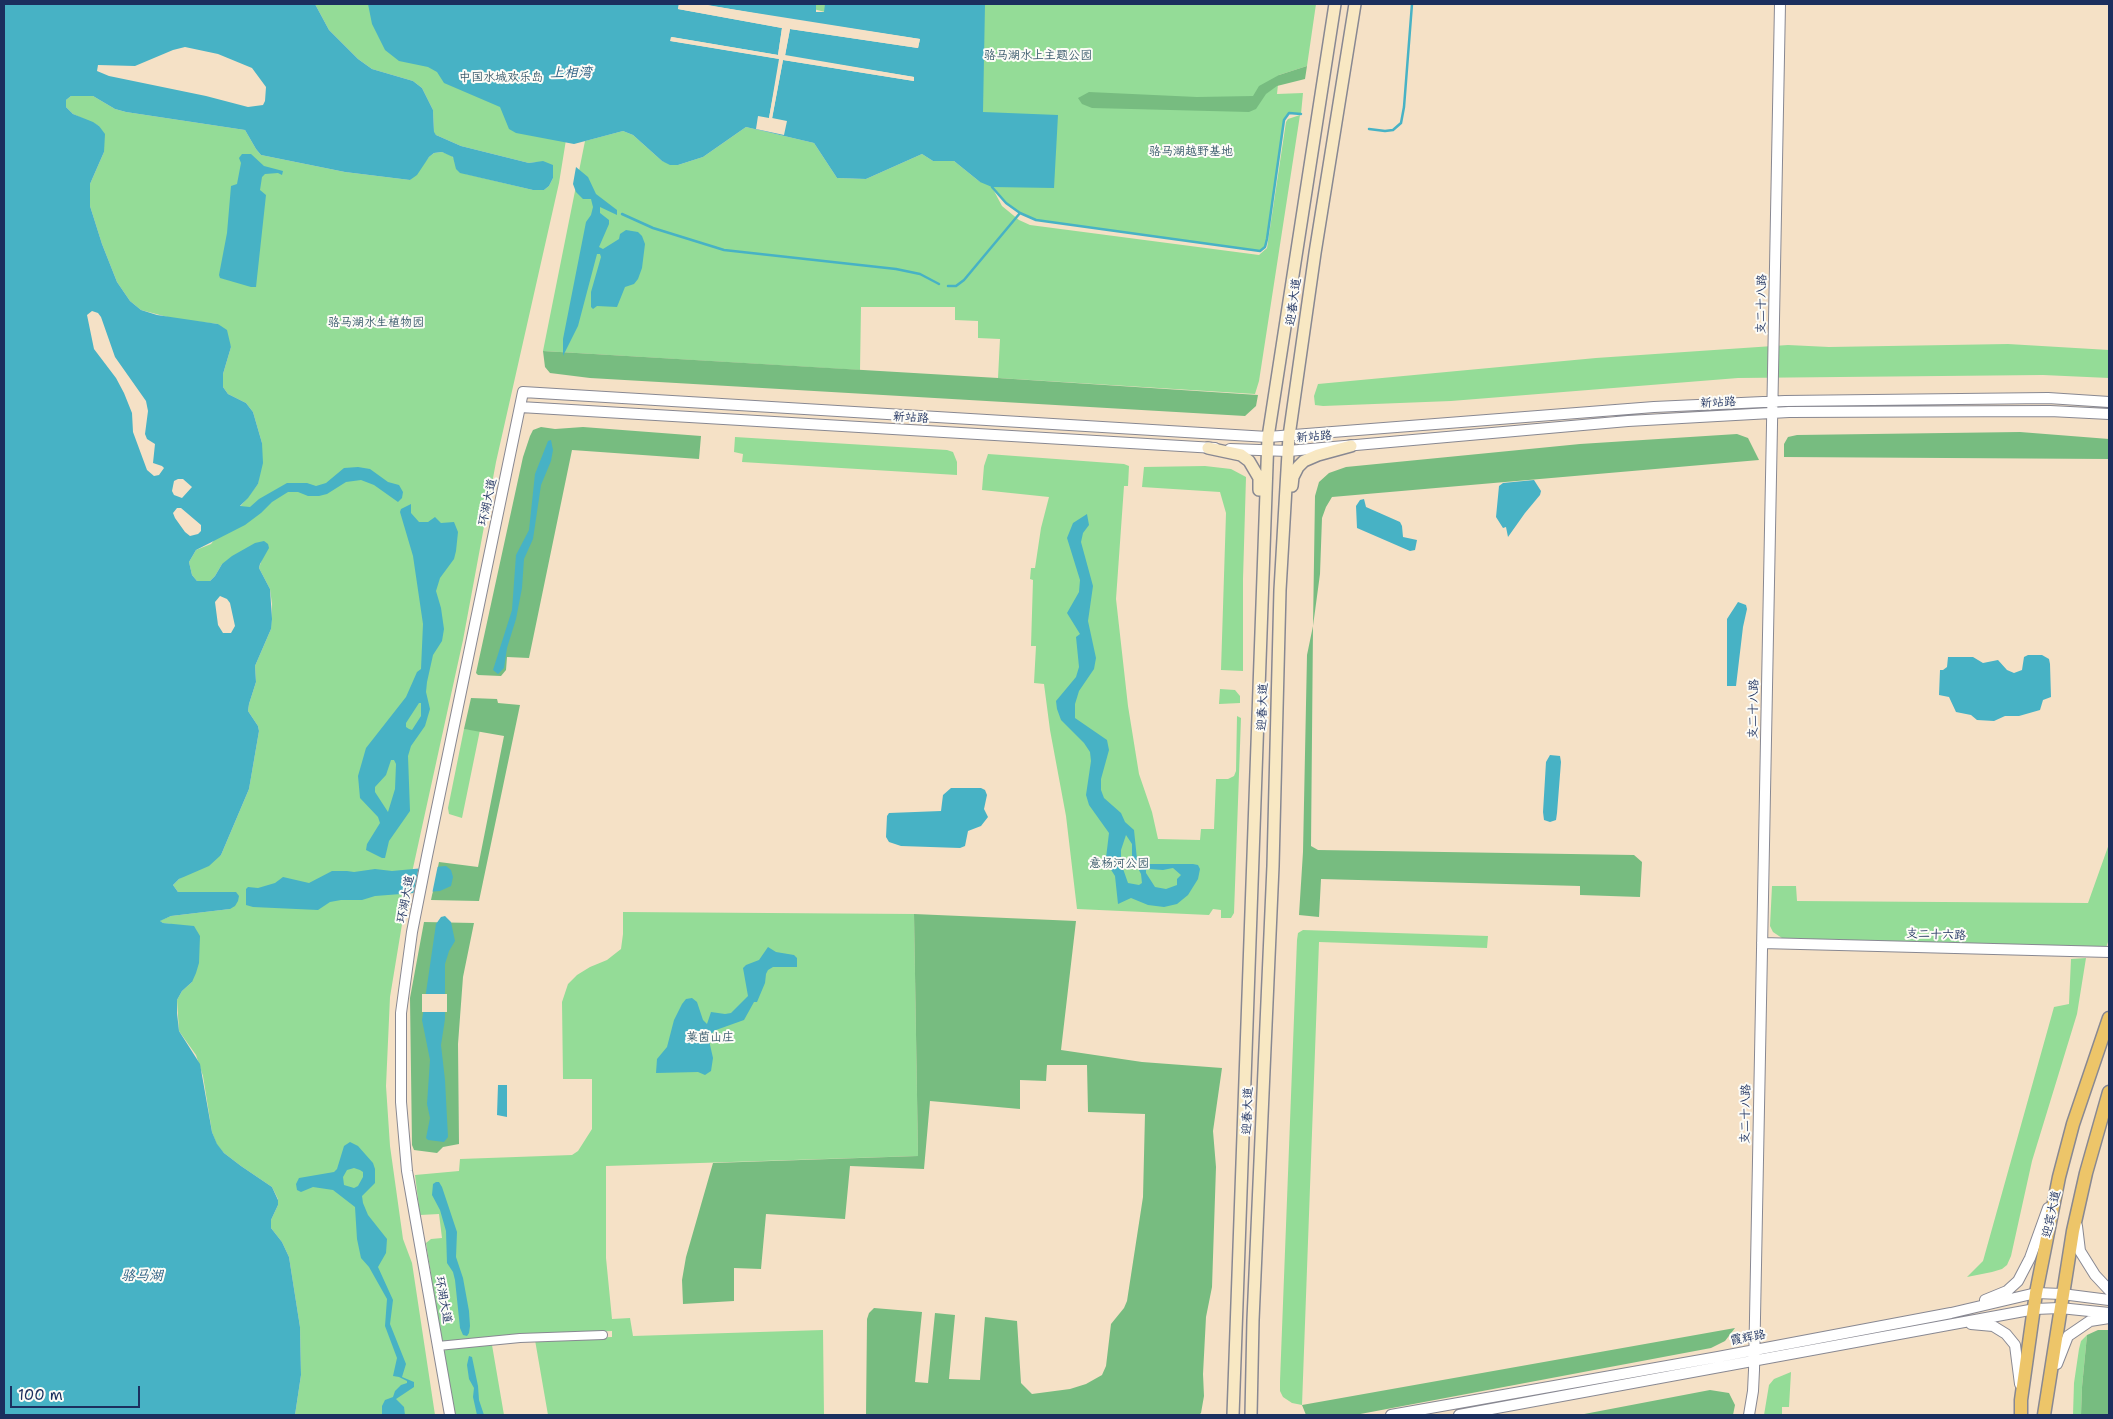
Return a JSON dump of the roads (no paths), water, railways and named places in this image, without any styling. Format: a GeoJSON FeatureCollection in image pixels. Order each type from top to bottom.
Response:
{"type":"FeatureCollection","features":[{"type":"Feature","properties":{"kind":"highway","name":"迎宾大道"},"geometry":{"type":"LineString","coordinates":[[2021,1415],[2021,1400],[2036,1294],[2047,1236],[2067,1148],[2109,1018]]}},
{"type":"Feature","properties":{"kind":"highway","name":"迎宾大道"},"geometry":{"type":"LineString","coordinates":[[2044,1412],[2062,1294],[2080,1202],[2109,1092]]}},
{"type":"Feature","properties":{"kind":"main road","name":"迎春大道"},"geometry":{"type":"LineString","coordinates":[[1233,1415],[1266,451],[1335,4]]}},
{"type":"Feature","properties":{"kind":"main road","name":"迎春大道"},"geometry":{"type":"LineString","coordinates":[[1252,1415],[1273,866],[1280,590],[1289,436],[1315,253],[1355,4]]}},
{"type":"Feature","properties":{"kind":"main road"},"geometry":{"type":"LineString","coordinates":[[1280,590],[1293,478],[1298,467],[1304,461],[1318,455],[1351,446]]}},
{"type":"Feature","properties":{"kind":"main road"},"geometry":{"type":"LineString","coordinates":[[1208,448],[1241,455],[1249,460],[1259,478],[1262,603]]}},
{"type":"Feature","properties":{"kind":"main road"},"geometry":{"type":"LineString","coordinates":[[1264,519],[1284,519]]}},
{"type":"Feature","properties":{"kind":"main road"},"geometry":{"type":"LineString","coordinates":[[1235,1358],[1253,1358]]}},
{"type":"Feature","properties":{"kind":"street","name":"支二十八路"},"geometry":{"type":"LineString","coordinates":[[1749,1415],[1753,1391],[1754,1362],[1780,4]]}},
{"type":"Feature","properties":{"kind":"street","name":"新站路"},"geometry":{"type":"LineString","coordinates":[[523,392],[1268,437],[1654,407],[1772,402],[2048,398],[2109,402]]}},
{"type":"Feature","properties":{"kind":"street","name":"环湖大道"},"geometry":{"type":"LineString","coordinates":[[450,1415],[407,1171],[401,1102],[401,1012],[418,900],[523,392]]}},
{"type":"Feature","properties":{"kind":"street","name":"新站路"},"geometry":{"type":"LineString","coordinates":[[520,407],[1266,451],[1351,446],[1628,421],[1772,413],[2050,411],[2109,414]]}},
{"type":"Feature","properties":{"kind":"street","name":"支二十六路"},"geometry":{"type":"LineString","coordinates":[[1762,943],[2109,952]]}},
{"type":"Feature","properties":{"kind":"street"},"geometry":{"type":"LineString","coordinates":[[1951,1313],[2007,1291],[2018,1281],[2040,1233],[2067,1148]]}},
{"type":"Feature","properties":{"kind":"street"},"geometry":{"type":"LineString","coordinates":[[2080,1202],[2077,1224],[2080,1251],[2095,1275],[2109,1290]]}},
{"type":"Feature","properties":{"kind":"street","name":"霞辉路"},"geometry":{"type":"LineString","coordinates":[[1391,1415],[1754,1350],[1951,1313],[2036,1294],[2062,1294],[2109,1300]]}},
{"type":"Feature","properties":{"kind":"street","name":"霞辉路"},"geometry":{"type":"LineString","coordinates":[[1459,1415],[1754,1362],[2035,1308],[2060,1308],[2109,1313]]}},
{"type":"Feature","properties":{"kind":"street"},"geometry":{"type":"LineString","coordinates":[[2044,1412],[2063,1344],[2068,1336],[2078,1327],[2090,1321],[2109,1318]]}},
{"type":"Feature","properties":{"kind":"street"},"geometry":{"type":"LineString","coordinates":[[1953,1324],[1993,1326],[2006,1334],[2015,1345],[2021,1400]]}},
{"type":"Feature","properties":{"kind":"street"},"geometry":{"type":"LineString","coordinates":[[438,1346],[520,1338],[602,1334]]}},
{"type":"Feature","properties":{"kind":"water","name":"骆马湖"},"geometry":{"type":"Polygon","coordinates":[[[4,4],[315,4],[329,30],[358,59],[372,69],[413,81],[422,88],[433,110],[434,132],[436,135],[461,146],[529,163],[543,161],[553,165],[553,178],[549,186],[544,190],[533,190],[460,173],[456,169],[453,157],[442,152],[434,153],[429,157],[417,175],[410,180],[345,172],[261,155],[245,130],[126,112],[115,109],[93,96],[71,96],[66,100],[66,107],[73,114],[93,122],[105,134],[104,152],[90,184],[90,206],[117,282],[130,301],[141,310],[157,315],[218,324],[227,330],[231,347],[223,374],[223,387],[228,394],[246,403],[253,412],[262,443],[263,463],[258,484],[240,506],[250,507],[259,499],[287,483],[307,483],[316,486],[326,483],[344,468],[358,467],[370,469],[388,482],[399,485],[403,492],[402,498],[398,502],[374,485],[361,480],[346,482],[327,494],[319,496],[288,492],[272,502],[245,525],[196,550],[189,562],[192,575],[197,581],[210,581],[222,564],[255,543],[264,541],[268,544],[269,548],[259,568],[270,589],[272,619],[271,629],[255,666],[256,682],[248,711],[258,726],[259,731],[249,789],[221,855],[209,866],[179,879],[173,885],[178,892],[236,892],[239,896],[238,901],[230,909],[171,916],[160,921],[163,923],[194,926],[200,936],[199,963],[192,982],[182,991],[177,1000],[177,1013],[179,1031],[200,1064],[212,1132],[217,1144],[224,1153],[272,1187],[278,1200],[278,1205],[271,1220],[271,1228],[282,1242],[289,1257],[300,1327],[301,1375],[295,1415],[4,1415],[4,4]],[[185,47],[135,66],[98,65],[97,71],[109,76],[206,96],[248,107],[263,105],[266,87],[252,68],[218,54],[185,47]],[[92,311],[87,315],[94,349],[116,378],[132,413],[133,432],[147,470],[154,476],[159,475],[164,468],[153,463],[155,444],[147,439],[145,434],[148,411],[146,401],[115,357],[101,317],[98,313],[92,311]],[[183,479],[174,481],[172,491],[174,495],[182,498],[192,487],[183,479]],[[177,508],[173,513],[190,536],[201,531],[201,525],[181,508],[177,508]],[[220,596],[215,602],[218,625],[223,633],[231,633],[235,626],[230,603],[227,599],[220,596]]]}},
{"type":"Feature","properties":{"kind":"water","name":"上相湾"},"geometry":{"type":"Polygon","coordinates":[[[368,4],[679,4],[678,9],[782,28],[778,55],[672,37],[671,41],[780,59],[769,118],[772,119],[783,60],[914,81],[914,77],[785,56],[790,29],[918,48],[920,39],[702,4],[816,4],[816,12],[824,12],[825,4],[985,4],[983,112],[1058,115],[1054,188],[992,187],[980,182],[954,161],[933,161],[922,154],[866,179],[837,178],[814,143],[746,127],[703,157],[678,165],[670,165],[662,161],[633,135],[623,131],[574,144],[516,133],[509,129],[500,107],[444,83],[437,72],[428,67],[399,61],[385,50],[372,24],[368,4]]]}},
{"type":"Feature","properties":{"kind":"water"},"geometry":{"type":"Polygon","coordinates":[[[242,154],[251,154],[264,166],[283,171],[282,175],[278,173],[265,174],[262,177],[260,190],[266,195],[256,287],[220,278],[219,275],[227,233],[231,186],[237,184],[241,163],[239,158],[242,154]]]}},
{"type":"Feature","properties":{"kind":"water"},"geometry":{"type":"Polygon","coordinates":[[[576,167],[588,177],[596,194],[617,210],[617,215],[600,207],[600,213],[609,220],[609,224],[599,247],[603,249],[619,239],[620,234],[626,230],[638,232],[645,244],[642,268],[638,279],[634,284],[625,287],[617,307],[597,306],[593,309],[591,307],[591,292],[601,257],[600,254],[597,254],[578,326],[563,356],[563,339],[586,222],[591,215],[593,207],[591,199],[583,199],[576,192],[573,184],[576,167]]]}},
{"type":"Feature","properties":{"kind":"water"},"geometry":{"type":"Polygon","coordinates":[[[551,440],[553,450],[551,461],[541,485],[533,539],[524,559],[522,588],[516,619],[507,648],[504,668],[498,674],[493,670],[512,610],[516,555],[529,530],[535,474],[548,441],[551,440]]]}},
{"type":"Feature","properties":{"kind":"water"},"geometry":{"type":"Polygon","coordinates":[[[1534,480],[1541,491],[1540,495],[1508,537],[1506,527],[1503,528],[1496,517],[1499,486],[1503,483],[1534,480]]]}},
{"type":"Feature","properties":{"kind":"water"},"geometry":{"type":"Polygon","coordinates":[[[1364,499],[1366,507],[1400,522],[1403,537],[1417,540],[1415,550],[1410,551],[1357,528],[1356,506],[1360,500],[1364,499]]]}},
{"type":"Feature","properties":{"kind":"water"},"geometry":{"type":"Polygon","coordinates":[[[411,504],[411,513],[419,522],[428,522],[435,517],[441,523],[454,522],[458,532],[454,559],[440,578],[436,591],[444,629],[442,641],[433,655],[427,682],[426,692],[430,709],[425,726],[411,746],[408,756],[410,811],[389,841],[385,858],[382,858],[366,850],[367,844],[380,823],[378,817],[360,798],[358,776],[366,748],[406,697],[417,672],[421,669],[423,624],[413,556],[400,512],[401,509],[411,504]],[[419,703],[406,723],[406,727],[412,730],[421,716],[421,703],[419,703]],[[391,760],[386,775],[375,787],[375,792],[388,812],[395,789],[396,764],[394,760],[391,760]]]}},
{"type":"Feature","properties":{"kind":"water"},"geometry":{"type":"Polygon","coordinates":[[[1087,514],[1089,525],[1083,533],[1081,542],[1093,586],[1088,621],[1096,658],[1094,669],[1079,691],[1075,704],[1075,718],[1107,740],[1109,750],[1101,779],[1101,790],[1104,798],[1121,813],[1125,822],[1134,830],[1137,859],[1147,864],[1198,865],[1200,869],[1198,879],[1188,895],[1177,904],[1164,907],[1148,905],[1131,898],[1118,904],[1115,876],[1106,858],[1109,833],[1089,805],[1086,795],[1091,761],[1090,752],[1084,743],[1061,720],[1057,709],[1056,701],[1076,677],[1079,667],[1076,637],[1080,634],[1067,613],[1079,592],[1080,580],[1067,538],[1073,523],[1087,514]],[[1126,835],[1121,850],[1121,863],[1128,883],[1139,885],[1142,883],[1141,874],[1132,857],[1132,844],[1126,835]],[[1173,868],[1163,870],[1149,869],[1146,870],[1146,873],[1155,887],[1166,889],[1177,885],[1177,879],[1181,875],[1173,868]]]}},
{"type":"Feature","properties":{"kind":"water"},"geometry":{"type":"Polygon","coordinates":[[[1738,602],[1746,605],[1747,609],[1736,686],[1727,686],[1727,619],[1738,602]]]}},
{"type":"Feature","properties":{"kind":"water"},"geometry":{"type":"Polygon","coordinates":[[[2028,655],[2042,655],[2049,659],[2051,697],[2043,700],[2040,710],[2019,716],[2005,716],[1994,721],[1977,720],[1971,715],[1956,712],[1949,697],[1939,695],[1940,670],[1947,667],[1948,657],[1973,657],[1983,663],[1998,660],[2007,670],[2014,673],[2022,670],[2024,657],[2028,655]]]}},
{"type":"Feature","properties":{"kind":"water"},"geometry":{"type":"Polygon","coordinates":[[[1550,755],[1560,756],[1561,762],[1556,820],[1550,822],[1544,820],[1543,812],[1546,762],[1550,755]]]}},
{"type":"Feature","properties":{"kind":"water"},"geometry":{"type":"Polygon","coordinates":[[[951,788],[981,788],[985,790],[987,795],[984,809],[988,817],[981,826],[968,831],[965,846],[960,848],[901,846],[889,842],[886,837],[887,816],[889,813],[941,811],[943,795],[951,788]]]}},
{"type":"Feature","properties":{"kind":"water"},"geometry":{"type":"Polygon","coordinates":[[[446,866],[451,870],[453,877],[451,886],[440,891],[375,896],[362,900],[341,900],[330,902],[318,910],[253,907],[246,905],[246,889],[248,887],[258,888],[275,883],[283,877],[309,883],[332,871],[354,872],[375,869],[392,871],[446,866]]]}},
{"type":"Feature","properties":{"kind":"water"},"geometry":{"type":"Polygon","coordinates":[[[445,916],[451,922],[455,941],[449,951],[445,964],[445,1019],[441,1045],[448,1137],[444,1142],[428,1140],[426,1138],[430,1118],[427,1104],[430,1060],[422,1020],[436,924],[441,917],[445,916]]]}},
{"type":"Feature","properties":{"kind":"water"},"geometry":{"type":"Polygon","coordinates":[[[768,947],[776,952],[794,955],[797,958],[797,967],[773,967],[768,970],[757,1002],[754,1002],[744,1020],[716,1030],[708,1036],[713,1058],[711,1071],[705,1075],[698,1072],[656,1073],[657,1059],[667,1047],[674,1020],[686,999],[692,998],[697,1002],[703,1020],[707,1024],[711,1012],[731,1013],[748,996],[743,968],[759,960],[768,947]]]}},
{"type":"Feature","properties":{"kind":"water"},"geometry":{"type":"Polygon","coordinates":[[[498,1085],[507,1085],[507,1117],[497,1115],[498,1085]]]}},
{"type":"Feature","properties":{"kind":"water"},"geometry":{"type":"Polygon","coordinates":[[[350,1142],[358,1146],[373,1163],[375,1169],[375,1183],[362,1196],[368,1215],[387,1239],[386,1253],[378,1267],[393,1300],[390,1324],[406,1364],[402,1377],[414,1382],[414,1387],[396,1399],[404,1407],[405,1415],[382,1415],[382,1406],[385,1400],[393,1397],[395,1391],[401,1385],[407,1383],[407,1381],[393,1376],[397,1358],[385,1326],[387,1299],[369,1267],[361,1258],[357,1239],[355,1207],[333,1190],[313,1187],[301,1192],[297,1190],[296,1184],[299,1178],[334,1172],[337,1169],[344,1146],[350,1142]],[[354,1168],[347,1170],[343,1177],[344,1185],[354,1188],[358,1186],[363,1177],[363,1172],[354,1168]]]}},
{"type":"Feature","properties":{"kind":"water"},"geometry":{"type":"Polygon","coordinates":[[[439,1182],[442,1187],[457,1232],[456,1257],[463,1278],[469,1311],[470,1326],[467,1336],[463,1335],[460,1328],[455,1280],[453,1272],[447,1263],[446,1231],[440,1210],[432,1195],[433,1184],[439,1182]]]}},
{"type":"Feature","properties":{"kind":"water"},"geometry":{"type":"Polygon","coordinates":[[[469,1356],[472,1357],[479,1400],[484,1415],[477,1415],[473,1397],[474,1388],[469,1379],[467,1365],[469,1356]]]}},
{"type":"Feature","properties":{"kind":"waterway"},"geometry":{"type":"LineString","coordinates":[[1369,129],[1393,130],[1401,123],[1404,107],[1412,4]]}},
{"type":"Feature","properties":{"kind":"waterway"},"geometry":{"type":"LineString","coordinates":[[992,187],[1006,203],[1020,213],[1036,220],[1260,251],[1265,247],[1267,239],[1284,120],[1289,113],[1301,114]]}},
{"type":"Feature","properties":{"kind":"waterway"},"geometry":{"type":"LineString","coordinates":[[948,286],[956,286],[964,280],[1020,213]]}},
{"type":"Feature","properties":{"kind":"waterway"},"geometry":{"type":"LineString","coordinates":[[622,214],[653,228],[724,250],[896,269],[920,274],[939,284]]}},
{"type":"Feature","properties":{"kind":"park label","name":"骆马湖水上主题公园"},"geometry":{"type":"Point","coordinates":[1038,56]}},
{"type":"Feature","properties":{"kind":"park label","name":"中国水城欢乐岛"},"geometry":{"type":"Point","coordinates":[501,78]}},
{"type":"Feature","properties":{"kind":"park label","name":"骆马湖越野基地"},"geometry":{"type":"Point","coordinates":[1191,152]}},
{"type":"Feature","properties":{"kind":"park label","name":"骆马湖水生植物园"},"geometry":{"type":"Point","coordinates":[376,323]}},
{"type":"Feature","properties":{"kind":"park label","name":"意杨河公园"},"geometry":{"type":"Point","coordinates":[1119,864]}},
{"type":"Feature","properties":{"kind":"park label","name":"莱茵山庄"},"geometry":{"type":"Point","coordinates":[710,1038]}}]}
